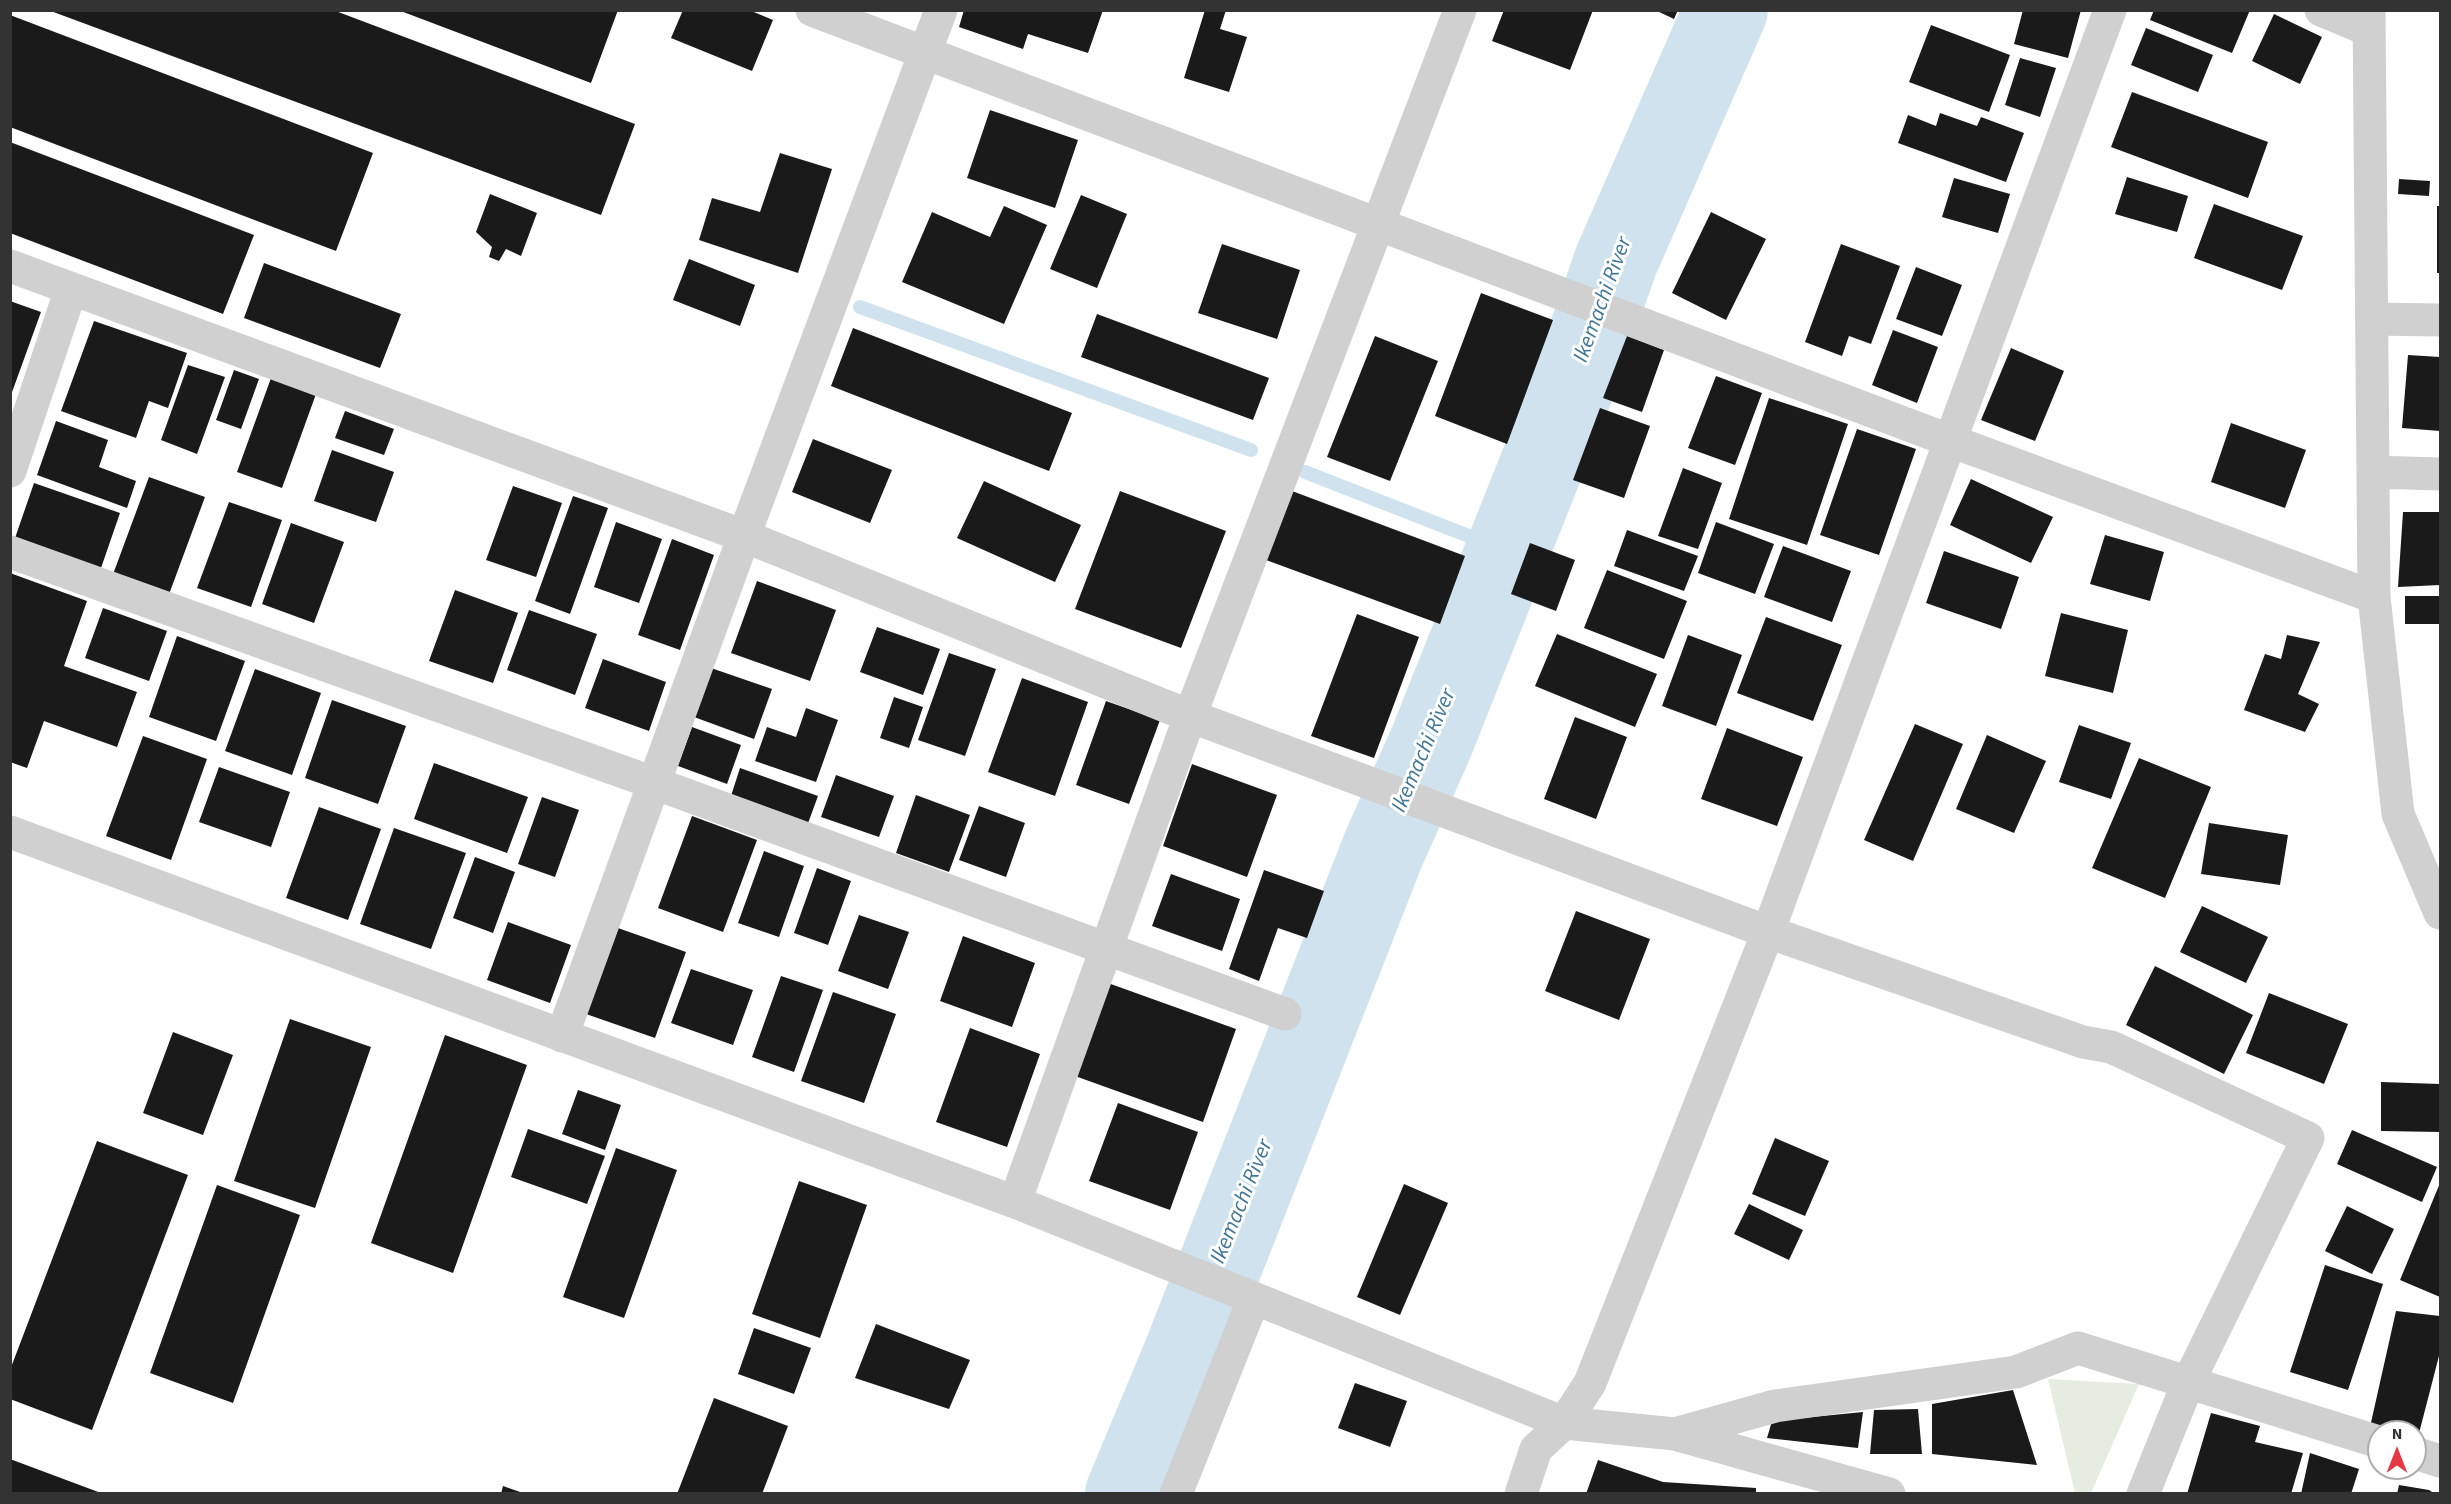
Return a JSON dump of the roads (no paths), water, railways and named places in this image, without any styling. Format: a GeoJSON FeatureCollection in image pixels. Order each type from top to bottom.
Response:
{"type":"FeatureCollection","features":[{"type":"Feature","properties":{"kind":"street"},"geometry":{"type":"LineString","coordinates":[[812,10],[1951,441],[2374,597]]}},
{"type":"Feature","properties":{"kind":"street"},"geometry":{"type":"LineString","coordinates":[[562,1036],[744,536],[927,53],[941,10]]}},
{"type":"Feature","properties":{"kind":"street"},"geometry":{"type":"LineString","coordinates":[[1015,1202],[1190,716],[1460,10]]}},
{"type":"Feature","properties":{"kind":"street"},"geometry":{"type":"LineString","coordinates":[[1521,1494],[1536,1449],[1564,1424],[1590,1383],[1768,932],[2110,10]]}},
{"type":"Feature","properties":{"kind":"street"},"geometry":{"type":"LineString","coordinates":[[2321,10],[2369,20],[2374,597],[2398,814],[2440,913]]}},
{"type":"Feature","properties":{"kind":"street"},"geometry":{"type":"LineString","coordinates":[[10,266],[744,536],[1190,716],[1768,932],[2083,1042],[2111,1047],[2308,1138],[2188,1383],[2143,1494]]}},
{"type":"Feature","properties":{"kind":"street"},"geometry":{"type":"LineString","coordinates":[[10,471],[71,289]]}},
{"type":"Feature","properties":{"kind":"street"},"geometry":{"type":"LineString","coordinates":[[2372,319],[2440,320]]}},
{"type":"Feature","properties":{"kind":"street"},"geometry":{"type":"LineString","coordinates":[[2373,472],[2440,474]]}},
{"type":"Feature","properties":{"kind":"street"},"geometry":{"type":"LineString","coordinates":[[10,552],[654,783],[1285,1014]]}},
{"type":"Feature","properties":{"kind":"street"},"geometry":{"type":"LineString","coordinates":[[10,832],[1015,1202],[1564,1424],[1676,1434],[1889,1494]]}},
{"type":"Feature","properties":{"kind":"street"},"geometry":{"type":"LineString","coordinates":[[1176,1494],[1254,1298]]}},
{"type":"Feature","properties":{"kind":"street"},"geometry":{"type":"LineString","coordinates":[[1676,1434],[1775,1406],[2016,1372],[2078,1348],[2367,1438]]}},
{"type":"Feature","properties":{"kind":"waterway","name":"Ikemachi River"},"geometry":{"type":"LineString","coordinates":[[1127,1494],[1185,1355],[1384,848],[1431,743],[1568,399],[1616,261],[1726,10]]}},
{"type":"Feature","properties":{"kind":"waterway"},"geometry":{"type":"LineString","coordinates":[[860,307],[1251,450]]}},
{"type":"Feature","properties":{"kind":"waterway"},"geometry":{"type":"LineString","coordinates":[[1305,472],[1507,551]]}}]}
